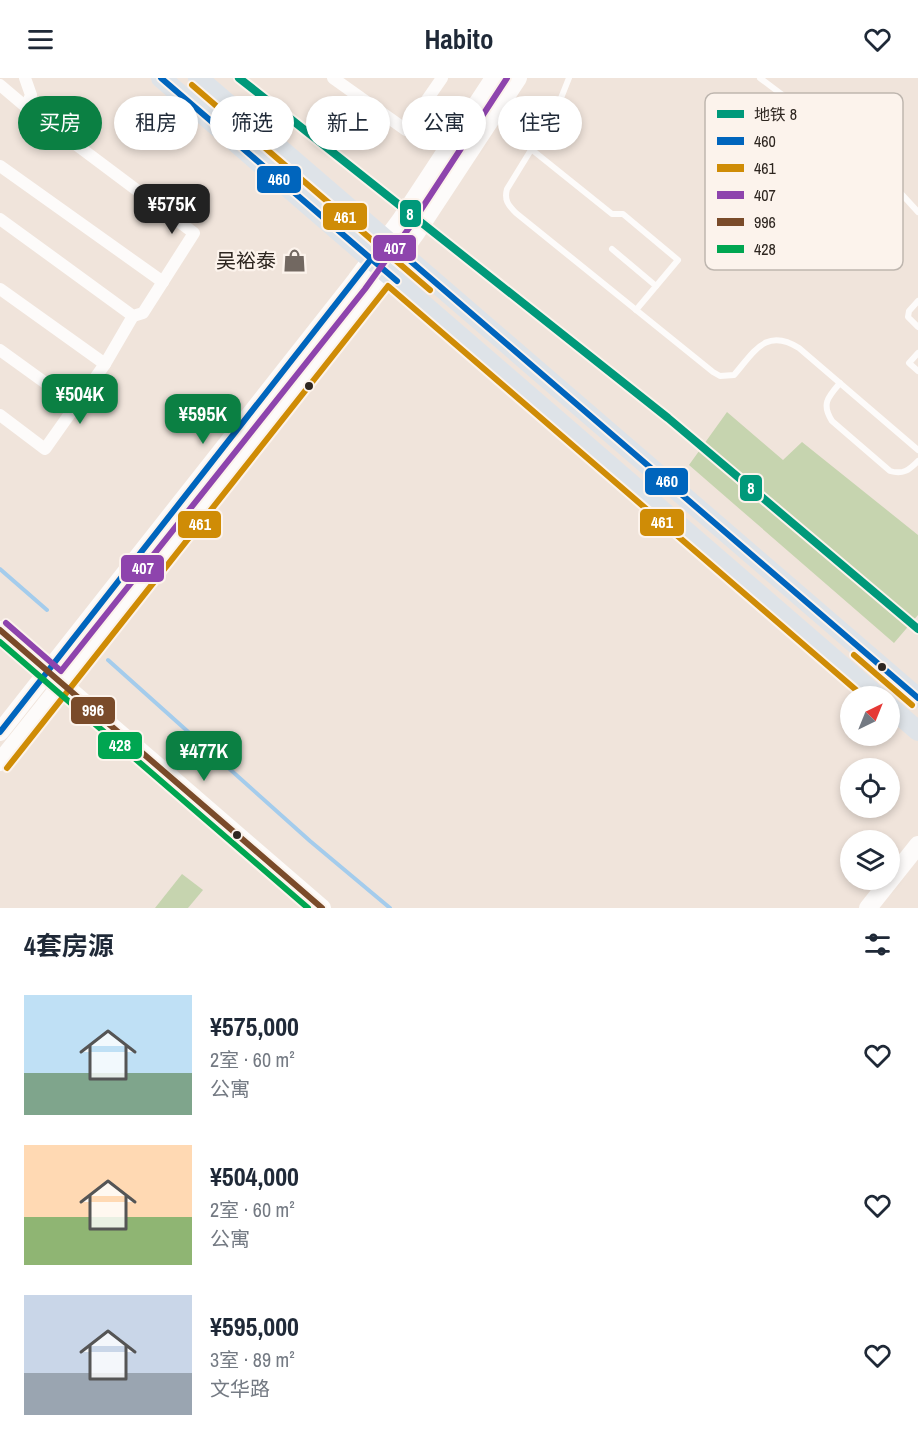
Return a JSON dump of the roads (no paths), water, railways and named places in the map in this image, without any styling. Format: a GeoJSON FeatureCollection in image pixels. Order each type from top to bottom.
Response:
{"type":"FeatureCollection","features":[{"type":"Feature","properties":{"kind":"main road"},"geometry":{"type":"LineString","coordinates":[[161,78],[865,686]]}},
{"type":"Feature","properties":{"kind":"main road"},"geometry":{"type":"LineString","coordinates":[[198,78],[918,699]]}},
{"type":"Feature","properties":{"kind":"main road"},"geometry":{"type":"LineString","coordinates":[[900,715],[918,731]]}},
{"type":"Feature","properties":{"kind":"street"},"geometry":{"type":"LineString","coordinates":[[25,78],[31,96]]}},
{"type":"Feature","properties":{"kind":"street"},"geometry":{"type":"LineString","coordinates":[[333,78],[406,130],[442,78]]}},
{"type":"Feature","properties":{"kind":"street"},"geometry":{"type":"LineString","coordinates":[[0,732],[372,259],[494,78]]}},
{"type":"Feature","properties":{"kind":"street"},"geometry":{"type":"LineString","coordinates":[[506,96],[518,78]]}},
{"type":"Feature","properties":{"kind":"street"},"geometry":{"type":"LineString","coordinates":[[0,85],[18,100]]}},
{"type":"Feature","properties":{"kind":"street"},"geometry":{"type":"LineString","coordinates":[[0,762],[387,273],[498,108]]}},
{"type":"Feature","properties":{"kind":"street"},"geometry":{"type":"LineString","coordinates":[[0,415],[45,449],[105,364],[133,316],[143,313],[194,233],[83,150]]}},
{"type":"Feature","properties":{"kind":"street"},"geometry":{"type":"LineString","coordinates":[[0,166],[163,282]]}},
{"type":"Feature","properties":{"kind":"street"},"geometry":{"type":"LineString","coordinates":[[0,219],[133,316]]}},
{"type":"Feature","properties":{"kind":"street"},"geometry":{"type":"LineString","coordinates":[[0,289],[105,364]]}},
{"type":"Feature","properties":{"kind":"street"},"geometry":{"type":"LineString","coordinates":[[0,350],[76,405]]}},
{"type":"Feature","properties":{"kind":"street"},"geometry":{"type":"LineString","coordinates":[[0,630],[322,908]]}},
{"type":"Feature","properties":{"kind":"street"},"geometry":{"type":"LineString","coordinates":[[868,908],[918,845]]}},
{"type":"Feature","properties":{"kind":"lane"},"geometry":{"type":"LineString","coordinates":[[562,96],[569,78]]}},
{"type":"Feature","properties":{"kind":"lane"},"geometry":{"type":"LineString","coordinates":[[760,78],[779,93]]}},
{"type":"Feature","properties":{"kind":"lane"},"geometry":{"type":"LineString","coordinates":[[530,150],[507,189],[505,197],[508,205],[713,372],[720,376],[734,375],[762,343],[771,339],[788,340],[918,450]]}},
{"type":"Feature","properties":{"kind":"lane"},"geometry":{"type":"LineString","coordinates":[[532,150],[612,214],[623,214],[678,260],[636,310]]}},
{"type":"Feature","properties":{"kind":"lane"},"geometry":{"type":"LineString","coordinates":[[903,195],[918,212]]}},
{"type":"Feature","properties":{"kind":"lane"},"geometry":{"type":"LineString","coordinates":[[612,249],[656,286]]}},
{"type":"Feature","properties":{"kind":"lane"},"geometry":{"type":"LineString","coordinates":[[918,300],[909,311],[908,317],[918,327]]}},
{"type":"Feature","properties":{"kind":"lane"},"geometry":{"type":"LineString","coordinates":[[918,354],[909,363],[918,371]]}},
{"type":"Feature","properties":{"kind":"lane"},"geometry":{"type":"LineString","coordinates":[[840,383],[826,403],[826,412],[832,421],[890,471],[904,472],[918,460]]}},
{"type":"Feature","properties":{"kind":"waterway"},"geometry":{"type":"LineString","coordinates":[[0,569],[47,610]]}},
{"type":"Feature","properties":{"kind":"waterway"},"geometry":{"type":"LineString","coordinates":[[108,660],[310,841],[390,908]]}},
{"type":"Feature","properties":{"kind":"metro line","name":"8"},"geometry":{"type":"LineString","coordinates":[[239,78],[668,418],[918,629]]}},
{"type":"Feature","properties":{"kind":"place","name":"吴裕泰"},"geometry":{"type":"Point","coordinates":[294,260]}}]}
